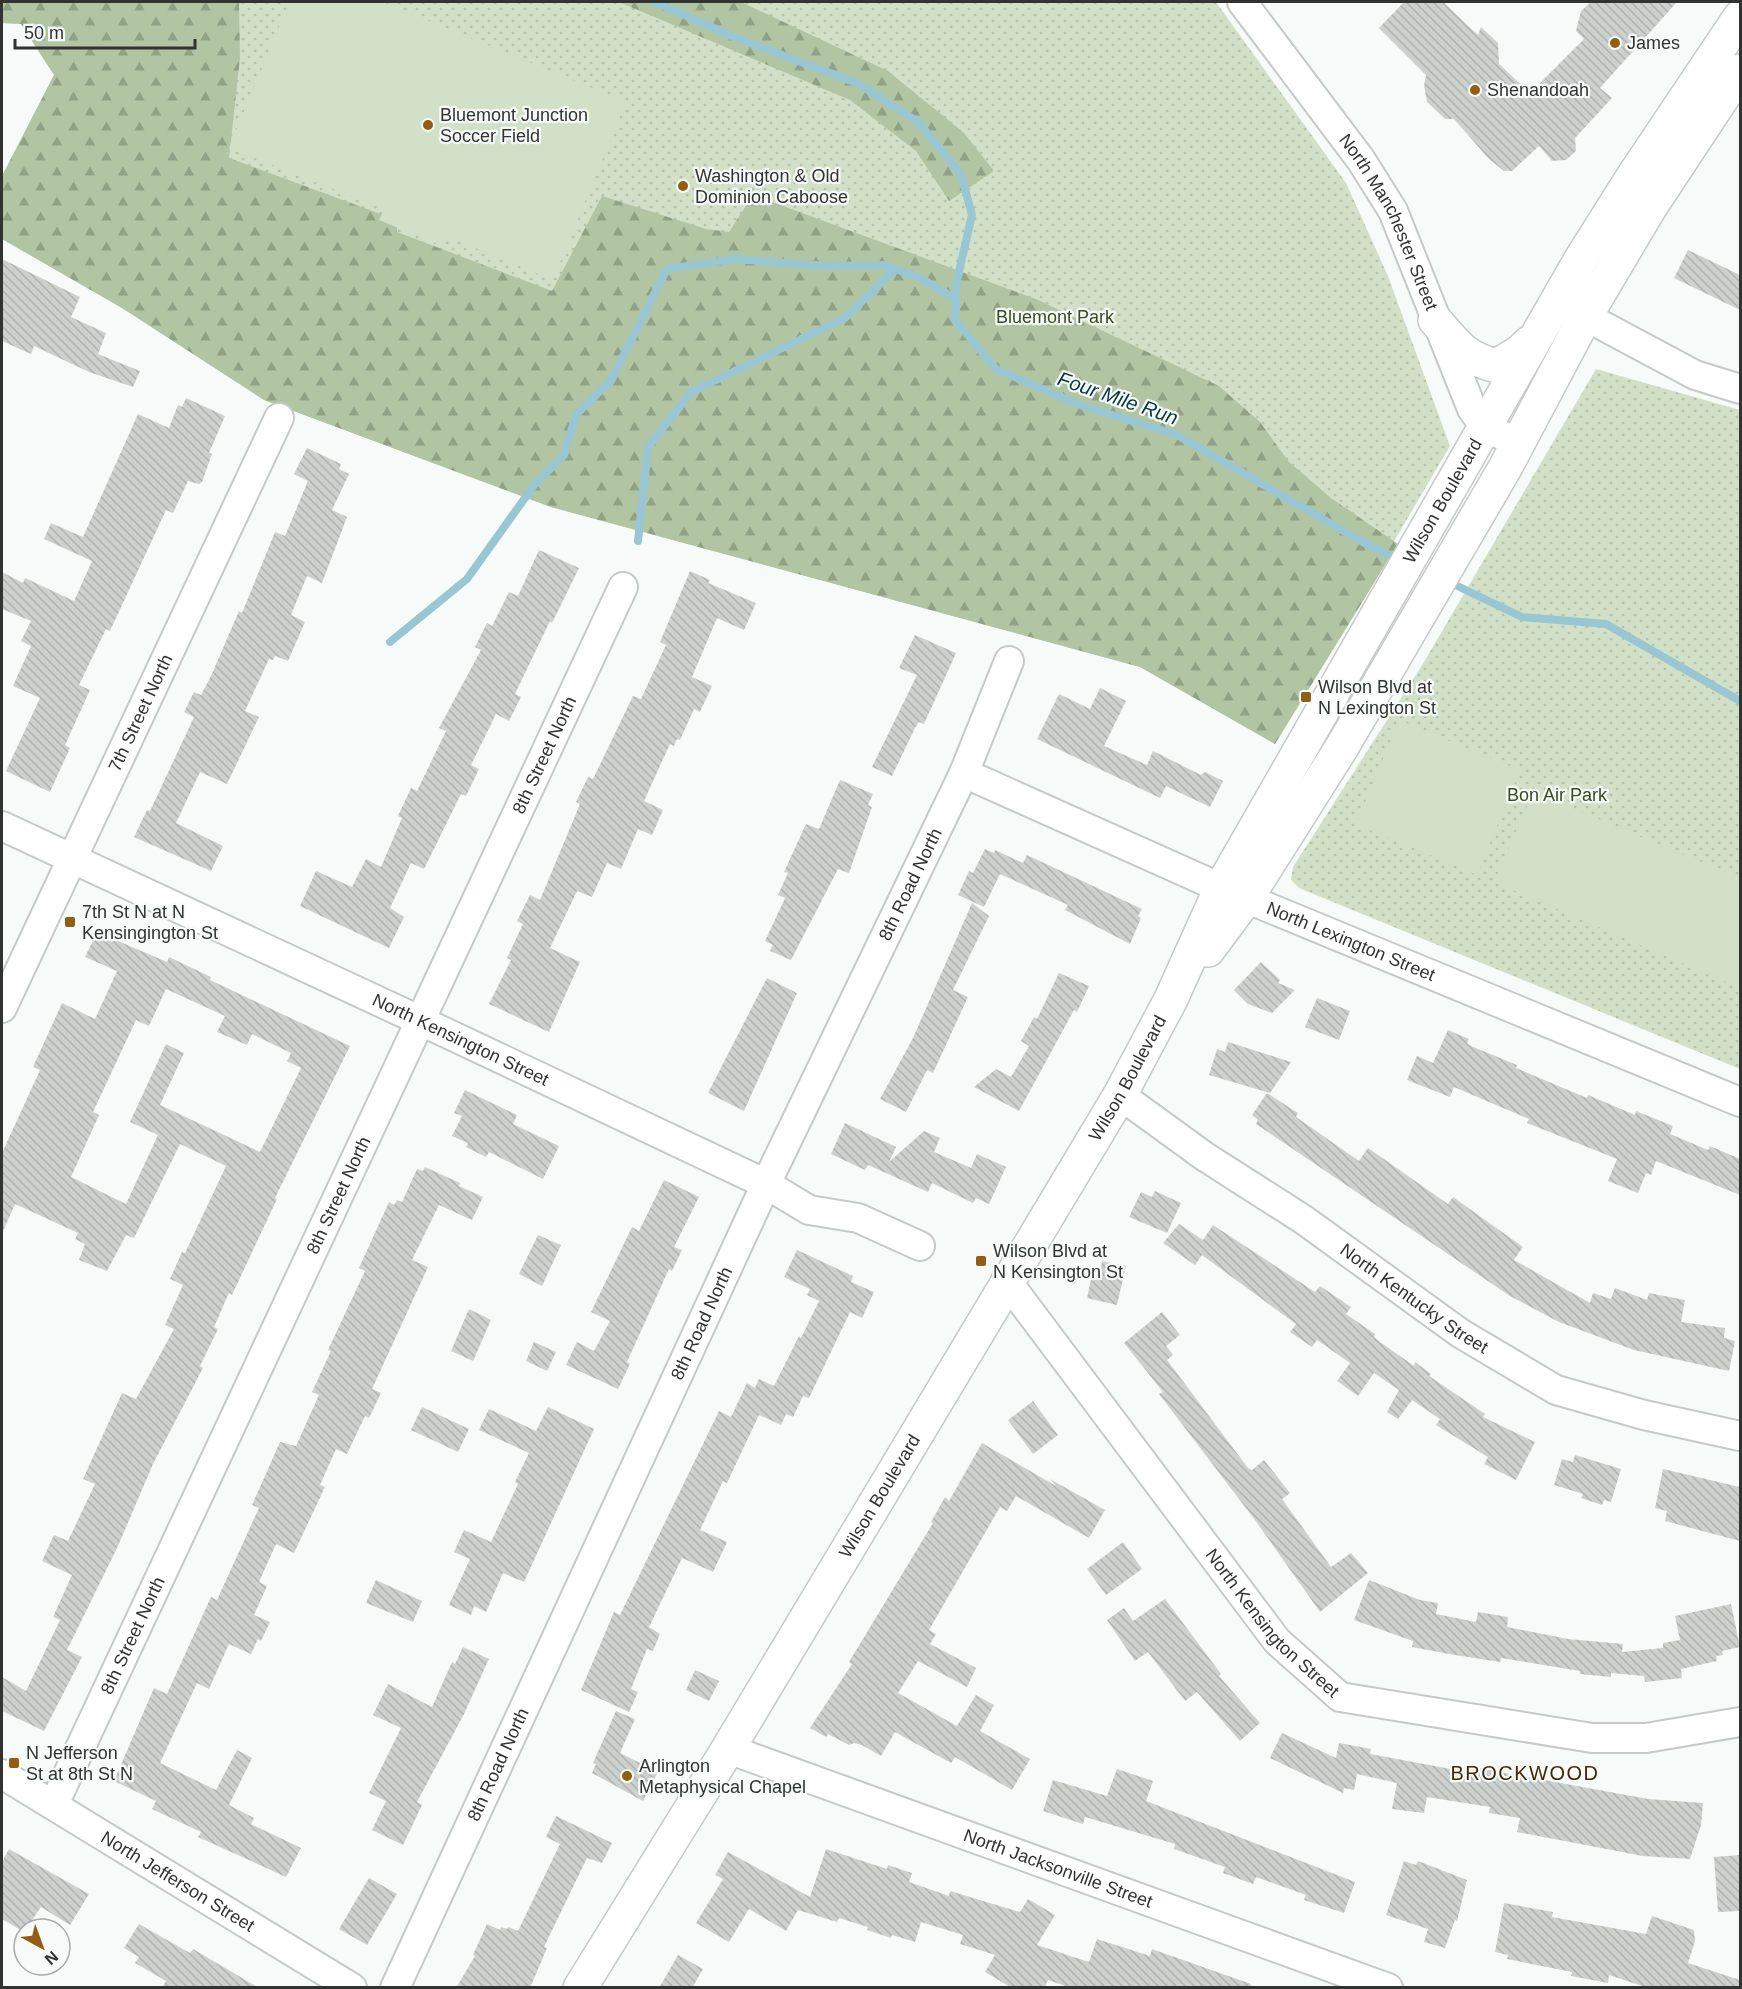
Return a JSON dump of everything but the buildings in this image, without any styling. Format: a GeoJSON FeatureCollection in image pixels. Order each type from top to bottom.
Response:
{"type":"FeatureCollection","features":[{"type":"Feature","properties":{"kind":"main road","name":"Wilson Boulevard"},"geometry":{"type":"LineString","coordinates":[[1234,893],[1342,747],[1416,623],[1518,443],[1563,315],[1632,178],[1740,17]]}},
{"type":"Feature","properties":{"kind":"main road","name":"Wilson Boulevard"},"geometry":{"type":"LineString","coordinates":[[580,1988],[728,1749],[1006,1280],[1120,1095],[1171,999],[1234,893],[1384,604],[1485,427],[1563,315],[1648,209],[1740,70]]}},
{"type":"Feature","properties":{"kind":"main road"},"geometry":{"type":"LineString","coordinates":[[1435,320],[1470,357],[1476,361],[1497,366],[1521,351],[1563,315]]}},
{"type":"Feature","properties":{"kind":"street","name":"North Manchester Street"},"geometry":{"type":"LineString","coordinates":[[1242,2],[1361,160],[1387,200],[1403,230],[1435,320],[1472,409],[1485,427]]}},
{"type":"Feature","properties":{"kind":"street"},"geometry":{"type":"LineString","coordinates":[[1563,315],[1695,375],[1740,389]]}},
{"type":"Feature","properties":{"kind":"street","name":"7th Street North"},"geometry":{"type":"LineString","coordinates":[[2,1008],[279,418]]}},
{"type":"Feature","properties":{"kind":"street"},"geometry":{"type":"LineString","coordinates":[[1485,427],[1518,443]]}},
{"type":"Feature","properties":{"kind":"street","name":"8th Street North"},"geometry":{"type":"LineString","coordinates":[[54,1804],[623,588]]}},
{"type":"Feature","properties":{"kind":"street","name":"8th Road North"},"geometry":{"type":"LineString","coordinates":[[395,1988],[766,1184],[964,773],[1009,661]]}},
{"type":"Feature","properties":{"kind":"street","name":"North Lexington Street"},"geometry":{"type":"LineString","coordinates":[[964,773],[1234,893],[1740,1102]]}},
{"type":"Feature","properties":{"kind":"street","name":"North Kensington Street"},"geometry":{"type":"LineString","coordinates":[[2,826],[766,1184],[809,1210],[858,1218],[920,1246]]}},
{"type":"Feature","properties":{"kind":"street","name":"North Kentucky Street"},"geometry":{"type":"LineString","coordinates":[[1120,1095],[1204,1156],[1304,1220],[1460,1333],[1556,1390],[1644,1415],[1740,1436]]}},
{"type":"Feature","properties":{"kind":"street","name":"North Kensington Street"},"geometry":{"type":"LineString","coordinates":[[1006,1280],[1277,1641],[1340,1697],[1592,1738],[1646,1738],[1740,1722]]}},
{"type":"Feature","properties":{"kind":"street","name":"North Jacksonville Street"},"geometry":{"type":"LineString","coordinates":[[728,1749],[1388,1988]]}},
{"type":"Feature","properties":{"kind":"street","name":"North Jefferson Street"},"geometry":{"type":"LineString","coordinates":[[2,1774],[352,1988]]}},
{"type":"Feature","properties":{"kind":"green space","name":"Bluemont Park"},"geometry":{"type":"Polygon","coordinates":[[[2,2],[1216,2],[1346,183],[1388,276],[1450,446],[1275,744],[1140,667],[551,507],[264,400],[122,308],[2,239],[2,176],[54,75],[21,24],[2,23],[2,2]]]}},
{"type":"Feature","properties":{"kind":"green space"},"geometry":{"type":"Polygon","coordinates":[[[2,2],[239,2],[240,58],[229,158],[397,220],[397,232],[552,291],[602,196],[706,229],[729,232],[753,195],[1036,299],[1219,386],[1260,422],[1289,462],[1331,498],[1398,544],[1275,744],[1140,667],[551,507],[264,400],[122,308],[2,239],[2,176],[54,75],[21,24],[2,23],[2,2]]]}},
{"type":"Feature","properties":{"kind":"green space","name":"Bluemont Junction Soccer Field"},"geometry":{"type":"Polygon","coordinates":[[[289,2],[383,2],[626,102],[553,280],[444,235],[440,245],[379,220],[384,209],[229,148],[289,2]]]}},
{"type":"Feature","properties":{"kind":"green space"},"geometry":{"type":"Polygon","coordinates":[[[619,2],[741,2],[888,71],[964,133],[994,171],[949,201],[916,151],[850,100],[619,2]]]}},
{"type":"Feature","properties":{"kind":"green space","name":"Bon Air Park"},"geometry":{"type":"Polygon","coordinates":[[[1596,369],[1740,410],[1740,1069],[1299,888],[1291,880],[1293,867],[1421,667],[1596,369]]]}},
{"type":"Feature","properties":{"kind":"green space"},"geometry":{"type":"Polygon","coordinates":[[[1399,720],[1520,770],[1477,875],[1356,824],[1399,720]]]}},
{"type":"Feature","properties":{"kind":"green space"},"geometry":{"type":"Polygon","coordinates":[[[1533,792],[1740,878],[1740,988],[1494,882],[1533,792]]]}},
{"type":"Feature","properties":{"kind":"waterway","name":"Four Mile Run"},"geometry":{"type":"LineString","coordinates":[[655,2],[734,37],[857,83],[918,122],[961,174],[972,215],[957,280],[955,320],[996,369],[1077,404],[1177,435],[1368,545],[1401,560]]}},
{"type":"Feature","properties":{"kind":"waterway"},"geometry":{"type":"LineString","coordinates":[[390,642],[467,579],[535,484],[564,455],[576,415],[611,380],[667,269],[736,259],[825,266],[885,265],[920,278],[956,299]]}},
{"type":"Feature","properties":{"kind":"waterway"},"geometry":{"type":"LineString","coordinates":[[638,541],[648,447],[691,392],[845,318],[895,269]]}},
{"type":"Feature","properties":{"kind":"waterway","name":"Four Mile Run"},"geometry":{"type":"LineString","coordinates":[[1447,581],[1522,617],[1606,624],[1740,701]]}},
{"type":"Feature","properties":{"kind":"place","name":"James"},"geometry":{"type":"Point","coordinates":[1615,43]}},
{"type":"Feature","properties":{"kind":"place","name":"Shenandoah"},"geometry":{"type":"Point","coordinates":[1475,90]}},
{"type":"Feature","properties":{"kind":"place","name":"Bluemont Junction Soccer Field"},"geometry":{"type":"Point","coordinates":[428,125]}},
{"type":"Feature","properties":{"kind":"place","name":"Washington & Old Dominion Caboose"},"geometry":{"type":"Point","coordinates":[683,186]}},
{"type":"Feature","properties":{"kind":"place","name":"Wilson Blvd at N Lexington St"},"geometry":{"type":"Point","coordinates":[1306,697]}},
{"type":"Feature","properties":{"kind":"place","name":"7th St N at N Kensingington St"},"geometry":{"type":"Point","coordinates":[70,922]}},
{"type":"Feature","properties":{"kind":"place","name":"Wilson Blvd at N Kensington St"},"geometry":{"type":"Point","coordinates":[981,1261]}},
{"type":"Feature","properties":{"kind":"place","name":"N Jefferson St at 8th St N"},"geometry":{"type":"Point","coordinates":[14,1763]}},
{"type":"Feature","properties":{"kind":"place","name":"Arlington Metaphysical Chapel"},"geometry":{"type":"Point","coordinates":[627,1776]}},
{"type":"Feature","properties":{"kind":"district","name":"BROCKWOOD"},"geometry":{"type":"Point","coordinates":[1525,1773]}}]}
